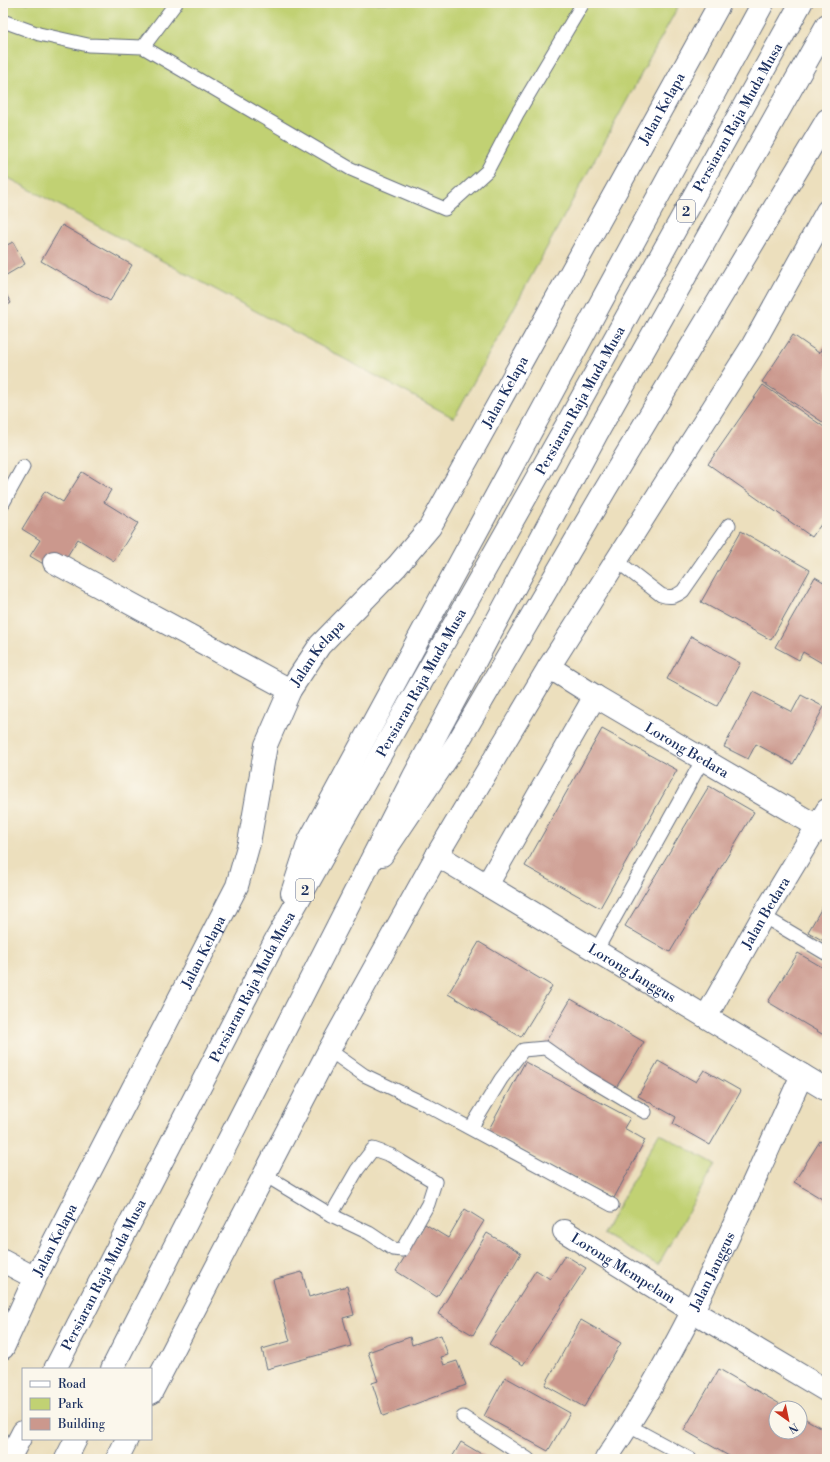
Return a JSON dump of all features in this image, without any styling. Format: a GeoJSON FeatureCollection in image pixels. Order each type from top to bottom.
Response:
{"type":"FeatureCollection","features":[{"type":"Feature","properties":{"kind":"main road","name":"Jalan Kelapa"},"geometry":{"type":"LineString","coordinates":[[3,1348],[35,1278],[237,886],[249,843],[266,745],[290,690],[320,645],[397,566],[430,527],[720,3]]}},
{"type":"Feature","properties":{"kind":"main road"},"geometry":{"type":"LineString","coordinates":[[274,943],[309,841],[763,3]]}},
{"type":"Feature","properties":{"kind":"main road","name":"Persiaran Raja Muda Musa"},"geometry":{"type":"LineString","coordinates":[[56,1368],[274,943],[570,419],[801,3]]}},
{"type":"Feature","properties":{"kind":"main road","name":"2"},"geometry":{"type":"LineString","coordinates":[[113,1368],[343,913],[597,434],[827,25]]}},
{"type":"Feature","properties":{"kind":"main road"},"geometry":{"type":"LineString","coordinates":[[343,913],[458,742],[605,490],[827,120]]}},
{"type":"Feature","properties":{"kind":"main road"},"geometry":{"type":"LineString","coordinates":[[152,1391],[330,1050],[437,855],[549,667],[751,348],[827,211]]}},
{"type":"Feature","properties":{"kind":"main road"},"geometry":{"type":"LineString","coordinates":[[54,562],[290,690]]}},
{"type":"Feature","properties":{"kind":"main road","name":"Lorong Bedara"},"geometry":{"type":"LineString","coordinates":[[549,667],[595,696],[703,759],[824,823]]}},
{"type":"Feature","properties":{"kind":"main road"},"geometry":{"type":"LineString","coordinates":[[487,885],[595,696]]}},
{"type":"Feature","properties":{"kind":"main road","name":"Jalan Bedara"},"geometry":{"type":"LineString","coordinates":[[706,1017],[763,916],[824,823]]}},
{"type":"Feature","properties":{"kind":"main road","name":"Lorong Janggus"},"geometry":{"type":"LineString","coordinates":[[437,855],[827,1090]]}},
{"type":"Feature","properties":{"kind":"main road","name":"Jalan Janggus"},"geometry":{"type":"LineString","coordinates":[[606,1459],[629,1426],[694,1312],[802,1075]]}},
{"type":"Feature","properties":{"kind":"main road","name":"Lorong Mempelam"},"geometry":{"type":"LineString","coordinates":[[564,1231],[694,1312],[827,1391]]}},
{"type":"Feature","properties":{"kind":"main road"},"geometry":{"type":"LineString","coordinates":[[3,1261],[35,1278]]}},
{"type":"Feature","properties":{"kind":"main road"},"geometry":{"type":"LineString","coordinates":[[9,1459],[22,1434]]}},
{"type":"Feature","properties":{"kind":"main road"},"geometry":{"type":"LineString","coordinates":[[66,1459],[76,1440]]}},
{"type":"Feature","properties":{"kind":"main road"},"geometry":{"type":"LineString","coordinates":[[117,1459],[126,1440]]}},
{"type":"Feature","properties":{"kind":"lane"},"geometry":{"type":"LineString","coordinates":[[144,47],[176,3]]}},
{"type":"Feature","properties":{"kind":"lane"},"geometry":{"type":"LineString","coordinates":[[3,21],[39,34],[88,45],[144,47],[351,169],[445,209],[487,171],[517,114],[583,3]]}},
{"type":"Feature","properties":{"kind":"lane"},"geometry":{"type":"LineString","coordinates":[[3,502],[23,467]]}},
{"type":"Feature","properties":{"kind":"lane"},"geometry":{"type":"LineString","coordinates":[[617,561],[661,595],[668,597],[677,596],[683,591],[729,526]]}},
{"type":"Feature","properties":{"kind":"lane"},"geometry":{"type":"LineString","coordinates":[[596,951],[703,759]]}},
{"type":"Feature","properties":{"kind":"lane"},"geometry":{"type":"LineString","coordinates":[[763,916],[827,954]]}},
{"type":"Feature","properties":{"kind":"lane"},"geometry":{"type":"LineString","coordinates":[[471,1128],[501,1079],[523,1050],[545,1048],[586,1077],[644,1112]]}},
{"type":"Feature","properties":{"kind":"lane"},"geometry":{"type":"LineString","coordinates":[[330,1050],[364,1074],[471,1128],[612,1204]]}},
{"type":"Feature","properties":{"kind":"lane"},"geometry":{"type":"LineString","coordinates":[[265,1175],[331,1214],[369,1233],[393,1249],[402,1250],[428,1204],[435,1182],[390,1155],[373,1149],[357,1170],[331,1214]]}},
{"type":"Feature","properties":{"kind":"lane"},"geometry":{"type":"LineString","coordinates":[[463,1417],[528,1459]]}},
{"type":"Feature","properties":{"kind":"lane"},"geometry":{"type":"LineString","coordinates":[[629,1426],[690,1459]]}},
{"type":"Feature","properties":{"kind":"green space"},"geometry":{"type":"Polygon","coordinates":[[[3,3],[680,3],[454,418],[3,175],[3,3]]]}},
{"type":"Feature","properties":{"kind":"green space"},"geometry":{"type":"Polygon","coordinates":[[[659,1133],[715,1164],[658,1265],[603,1234],[659,1133]]]}},
{"type":"Feature","properties":{"kind":"building"},"geometry":{"type":"Polygon","coordinates":[[[62,225],[132,265],[110,301],[41,261],[62,225]]]}},
{"type":"Feature","properties":{"kind":"building"},"geometry":{"type":"Polygon","coordinates":[[[13,242],[25,264],[3,277],[3,247],[13,242]]]}},
{"type":"Feature","properties":{"kind":"building"},"geometry":{"type":"Polygon","coordinates":[[[3,289],[11,303],[3,308],[3,289]]]}},
{"type":"Feature","properties":{"kind":"building"},"geometry":{"type":"Polygon","coordinates":[[[793,335],[819,353],[827,340],[827,425],[762,382],[793,335]]]}},
{"type":"Feature","properties":{"kind":"building"},"geometry":{"type":"Polygon","coordinates":[[[763,385],[827,429],[827,516],[812,537],[708,464],[763,385]]]}},
{"type":"Feature","properties":{"kind":"building"},"geometry":{"type":"Polygon","coordinates":[[[82,472],[111,490],[104,502],[138,523],[114,561],[78,539],[57,572],[30,556],[40,540],[22,529],[45,491],[63,502],[82,472]]]}},
{"type":"Feature","properties":{"kind":"building"},"geometry":{"type":"Polygon","coordinates":[[[741,531],[810,570],[771,640],[701,602],[741,531]]]}},
{"type":"Feature","properties":{"kind":"building"},"geometry":{"type":"Polygon","coordinates":[[[815,577],[827,584],[827,666],[803,652],[799,660],[775,647],[815,577]]]}},
{"type":"Feature","properties":{"kind":"building"},"geometry":{"type":"Polygon","coordinates":[[[691,636],[740,663],[717,706],[667,679],[691,636]]]}},
{"type":"Feature","properties":{"kind":"building"},"geometry":{"type":"Polygon","coordinates":[[[753,692],[792,712],[801,695],[824,707],[793,764],[756,744],[748,759],[724,747],[753,692]]]}},
{"type":"Feature","properties":{"kind":"building"},"geometry":{"type":"Polygon","coordinates":[[[602,729],[677,770],[600,908],[525,866],[602,729]]]}},
{"type":"Feature","properties":{"kind":"building"},"geometry":{"type":"Polygon","coordinates":[[[709,786],[754,812],[670,952],[625,926],[709,786]]]}},
{"type":"Feature","properties":{"kind":"building"},"geometry":{"type":"Polygon","coordinates":[[[827,899],[827,943],[808,932],[827,899]]]}},
{"type":"Feature","properties":{"kind":"building"},"geometry":{"type":"Polygon","coordinates":[[[479,942],[552,986],[521,1037],[448,994],[479,942]]]}},
{"type":"Feature","properties":{"kind":"building"},"geometry":{"type":"Polygon","coordinates":[[[798,953],[827,970],[827,1037],[768,1002],[798,953]]]}},
{"type":"Feature","properties":{"kind":"building"},"geometry":{"type":"Polygon","coordinates":[[[571,999],[644,1042],[614,1091],[542,1048],[571,999]]]}},
{"type":"Feature","properties":{"kind":"building"},"geometry":{"type":"Polygon","coordinates":[[[658,1061],[696,1082],[704,1070],[741,1091],[710,1145],[673,1124],[676,1117],[638,1096],[658,1061]]]}},
{"type":"Feature","properties":{"kind":"building"},"geometry":{"type":"Polygon","coordinates":[[[525,1062],[630,1118],[624,1128],[645,1140],[614,1198],[488,1131],[525,1062]]]}},
{"type":"Feature","properties":{"kind":"building"},"geometry":{"type":"Polygon","coordinates":[[[820,1141],[827,1146],[827,1202],[794,1182],[820,1141]]]}},
{"type":"Feature","properties":{"kind":"building"},"geometry":{"type":"Polygon","coordinates":[[[465,1209],[484,1221],[437,1297],[396,1271],[425,1224],[448,1238],[465,1209]]]}},
{"type":"Feature","properties":{"kind":"building"},"geometry":{"type":"Polygon","coordinates":[[[487,1233],[521,1253],[473,1335],[438,1314],[487,1233]]]}},
{"type":"Feature","properties":{"kind":"building"},"geometry":{"type":"Polygon","coordinates":[[[565,1255],[586,1268],[523,1365],[489,1344],[536,1270],[550,1279],[565,1255]]]}},
{"type":"Feature","properties":{"kind":"building"},"geometry":{"type":"Polygon","coordinates":[[[302,1272],[309,1297],[347,1286],[354,1315],[343,1318],[351,1346],[267,1369],[262,1349],[290,1341],[273,1280],[302,1272]]]}},
{"type":"Feature","properties":{"kind":"building"},"geometry":{"type":"Polygon","coordinates":[[[581,1320],[621,1343],[584,1407],[545,1385],[581,1320]]]}},
{"type":"Feature","properties":{"kind":"building"},"geometry":{"type":"Polygon","coordinates":[[[441,1335],[448,1355],[441,1357],[444,1365],[457,1361],[466,1385],[383,1416],[372,1383],[378,1381],[368,1352],[410,1337],[412,1345],[441,1335]]]}},
{"type":"Feature","properties":{"kind":"building"},"geometry":{"type":"Polygon","coordinates":[[[719,1369],[773,1400],[768,1400],[768,1440],[808,1440],[808,1420],[827,1431],[827,1459],[734,1459],[684,1430],[719,1369]]]}},
{"type":"Feature","properties":{"kind":"building"},"geometry":{"type":"Polygon","coordinates":[[[505,1377],[570,1413],[548,1451],[484,1416],[505,1377]]]}},
{"type":"Feature","properties":{"kind":"building"},"geometry":{"type":"Polygon","coordinates":[[[461,1442],[490,1459],[451,1459],[461,1442]]]}}]}
